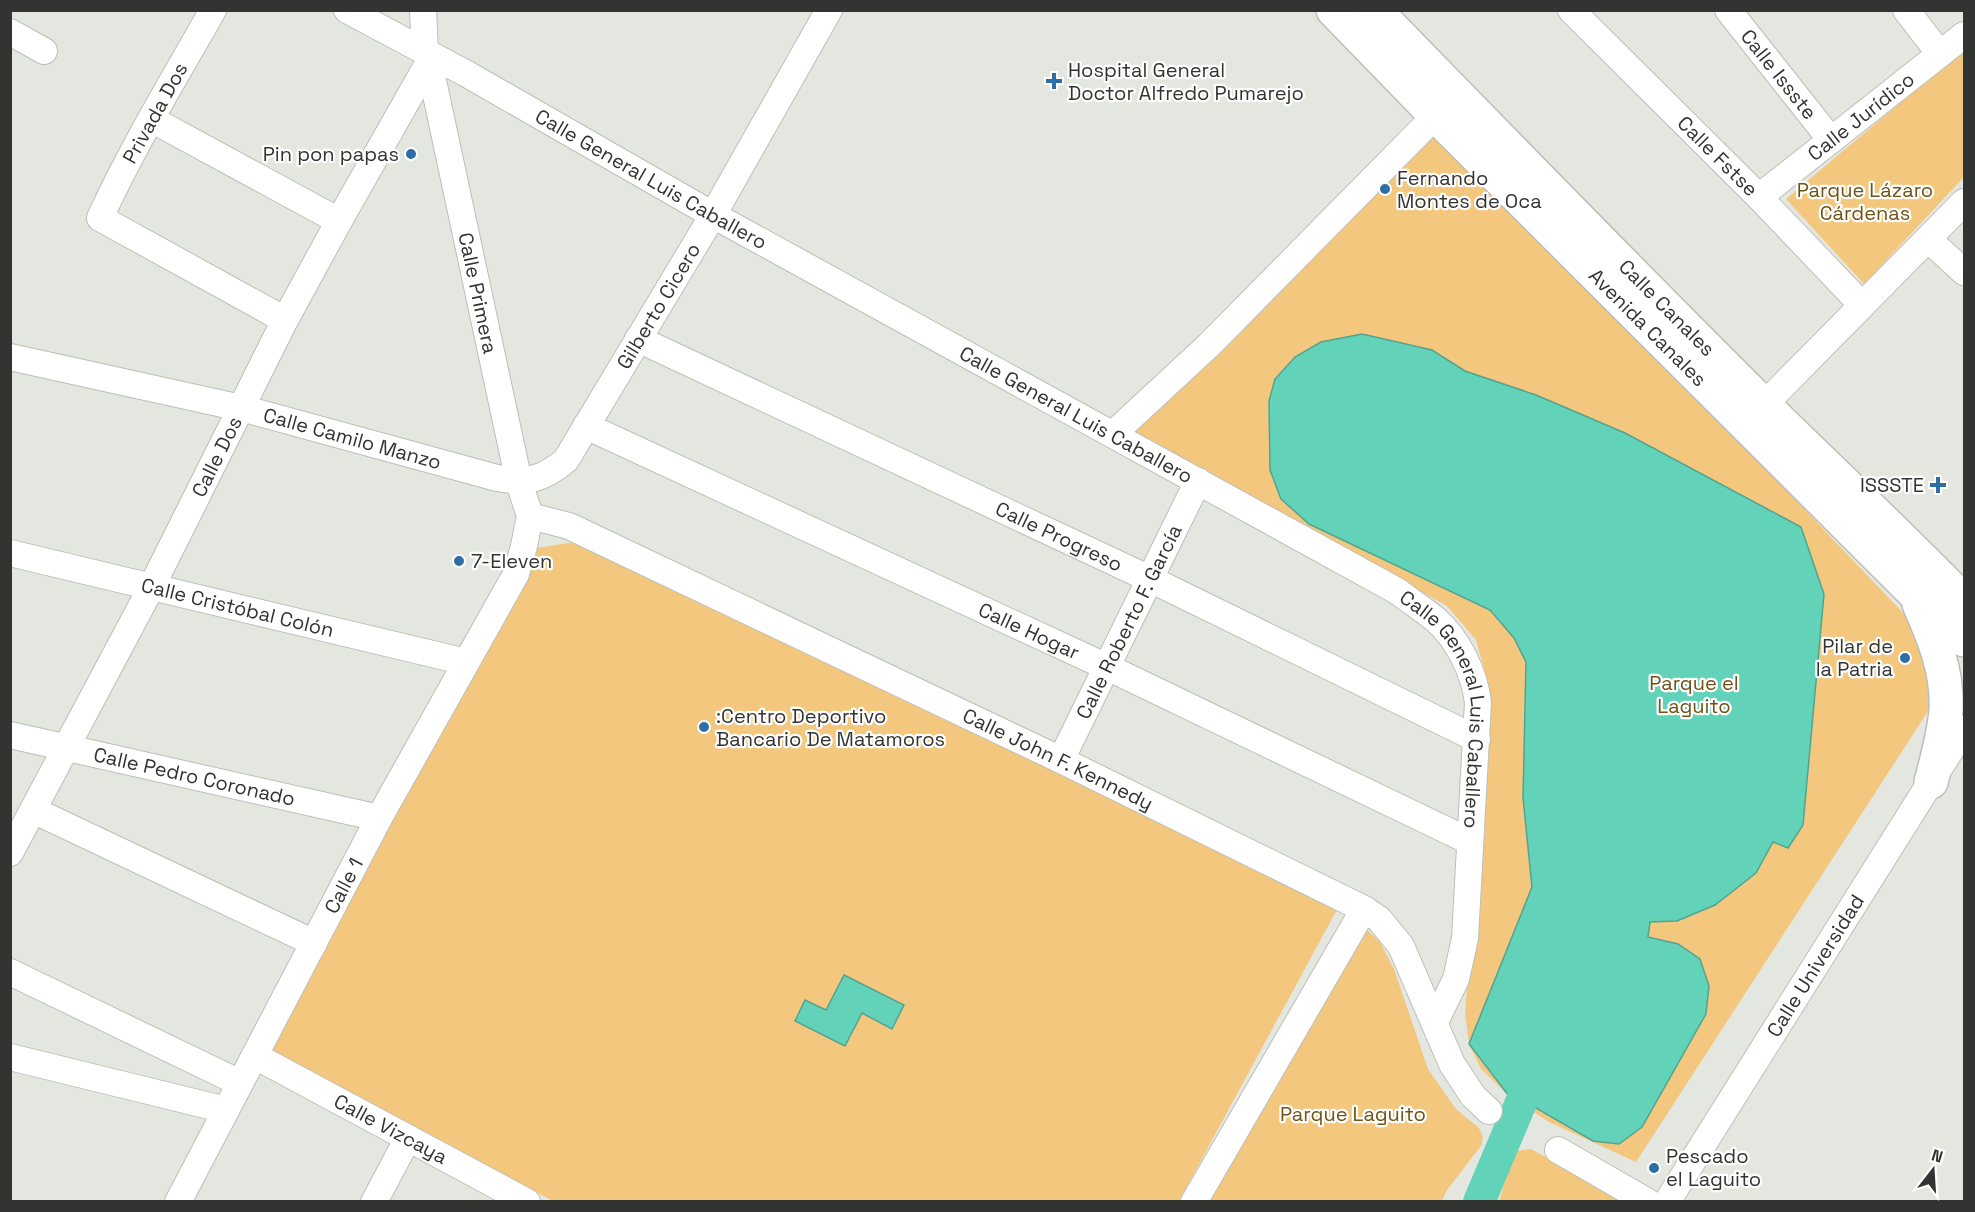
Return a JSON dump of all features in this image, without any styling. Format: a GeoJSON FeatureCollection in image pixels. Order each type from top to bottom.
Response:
{"type":"FeatureCollection","features":[{"type":"Feature","properties":{"kind":"main road","name":"Calle Canales"},"geometry":{"type":"LineString","coordinates":[[1363,15],[1446,105],[1755,414],[1899,534],[1965,601]]}},
{"type":"Feature","properties":{"kind":"main road"},"geometry":{"type":"LineString","coordinates":[[1755,414],[1913,592],[1965,640]]}},
{"type":"Feature","properties":{"kind":"main road"},"geometry":{"type":"LineString","coordinates":[[1913,592],[1934,637],[1945,688],[1944,722],[1931,782]]}},
{"type":"Feature","properties":{"kind":"street","name":"Privada Dos"},"geometry":{"type":"LineString","coordinates":[[213,10],[151,119],[100,218],[285,320]]}},
{"type":"Feature","properties":{"kind":"street","name":"Calle General Luis Caballero"},"geometry":{"type":"LineString","coordinates":[[347,10],[427,57],[1397,591],[1437,620],[1454,640],[1468,666],[1478,702],[1465,938],[1456,979],[1435,1022]]}},
{"type":"Feature","properties":{"kind":"street","name":"Calle Primera"},"geometry":{"type":"LineString","coordinates":[[423,10],[427,57],[519,482],[530,516],[516,574]]}},
{"type":"Feature","properties":{"kind":"street","name":"Gilberto Cicero"},"geometry":{"type":"LineString","coordinates":[[519,482],[552,472],[566,460],[713,214],[829,10]]}},
{"type":"Feature","properties":{"kind":"street","name":"Calle Fstse"},"geometry":{"type":"LineString","coordinates":[[1571,10],[1759,197],[1862,305]]}},
{"type":"Feature","properties":{"kind":"street","name":"Calle Issste"},"geometry":{"type":"LineString","coordinates":[[1728,10],[1831,140]]}},
{"type":"Feature","properties":{"kind":"street"},"geometry":{"type":"LineString","coordinates":[[1906,10],[1940,54]]}},
{"type":"Feature","properties":{"kind":"street"},"geometry":{"type":"LineString","coordinates":[[10,32],[44,51]]}},
{"type":"Feature","properties":{"kind":"street","name":"Calle Jurídico"},"geometry":{"type":"LineString","coordinates":[[1759,197],[1965,34]]}},
{"type":"Feature","properties":{"kind":"street","name":"Calle Dos"},"geometry":{"type":"LineString","coordinates":[[10,853],[152,586],[285,320],[427,57]]}},
{"type":"Feature","properties":{"kind":"street"},"geometry":{"type":"LineString","coordinates":[[1113,434],[1209,345],[1446,105]]}},
{"type":"Feature","properties":{"kind":"street"},"geometry":{"type":"LineString","coordinates":[[151,119],[339,220]]}},
{"type":"Feature","properties":{"kind":"street"},"geometry":{"type":"LineString","coordinates":[[1755,414],[1965,202]]}},
{"type":"Feature","properties":{"kind":"street"},"geometry":{"type":"LineString","coordinates":[[1928,238],[1965,272]]}},
{"type":"Feature","properties":{"kind":"street","name":"Calle Progreso"},"geometry":{"type":"LineString","coordinates":[[638,339],[1150,579],[1477,739]]}},
{"type":"Feature","properties":{"kind":"street","name":"Calle Camilo Manzo"},"geometry":{"type":"LineString","coordinates":[[10,357],[241,408],[519,482]]}},
{"type":"Feature","properties":{"kind":"street","name":"Calle Hogar"},"geometry":{"type":"LineString","coordinates":[[586,426],[1107,667],[1469,841]]}},
{"type":"Feature","properties":{"kind":"street","name":"Calle Roberto F. García"},"geometry":{"type":"LineString","coordinates":[[1061,760],[1198,482]]}},
{"type":"Feature","properties":{"kind":"street","name":"Calle John F. Kennedy"},"geometry":{"type":"LineString","coordinates":[[530,516],[569,526],[1061,760],[1364,909],[1379,919],[1401,946],[1452,1064],[1473,1096],[1489,1112]]}},
{"type":"Feature","properties":{"kind":"street","name":"Calle Cristóbal Colón"},"geometry":{"type":"LineString","coordinates":[[10,553],[466,662]]}},
{"type":"Feature","properties":{"kind":"street","name":"Calle 1"},"geometry":{"type":"LineString","coordinates":[[178,1202],[379,818],[516,574]]}},
{"type":"Feature","properties":{"kind":"street","name":"Calle Universidad"},"geometry":{"type":"LineString","coordinates":[[1667,1202],[1965,729]]}},
{"type":"Feature","properties":{"kind":"street","name":"Calle Pedro Coronado"},"geometry":{"type":"LineString","coordinates":[[10,735],[379,818]]}},
{"type":"Feature","properties":{"kind":"street"},"geometry":{"type":"LineString","coordinates":[[33,810],[314,943]]}},
{"type":"Feature","properties":{"kind":"street"},"geometry":{"type":"LineString","coordinates":[[1194,1202],[1364,909]]}},
{"type":"Feature","properties":{"kind":"street"},"geometry":{"type":"LineString","coordinates":[[10,972],[240,1083]]}},
{"type":"Feature","properties":{"kind":"street","name":"Calle Vizcaya"},"geometry":{"type":"LineString","coordinates":[[255,1056],[527,1202]]}},
{"type":"Feature","properties":{"kind":"street"},"geometry":{"type":"LineString","coordinates":[[10,1057],[226,1110]]}},
{"type":"Feature","properties":{"kind":"street"},"geometry":{"type":"LineString","coordinates":[[374,1202],[408,1138]]}},
{"type":"Feature","properties":{"kind":"street"},"geometry":{"type":"LineString","coordinates":[[1558,1150],[1648,1202]]}},
{"type":"Feature","properties":{"kind":"green space","name":"Parque Lázaro Cárdenas"},"geometry":{"type":"Polygon","coordinates":[[[1964,49],[1964,177],[1864,284],[1786,199],[1964,49]]]}},
{"type":"Feature","properties":{"kind":"green space","name":"Parque el Laguito"},"geometry":{"type":"Polygon","coordinates":[[[1438,124],[1924,635],[1936,699],[1636,1162],[1549,1122],[1509,1096],[1481,1069],[1469,1044],[1465,1013],[1490,690],[1476,640],[1447,606],[1130,429],[1438,124]]]}},
{"type":"Feature","properties":{"kind":"green space","name":":Centro Deportivo Bancario De Matamoros"},"geometry":{"type":"Polygon","coordinates":[[[580,541],[1339,906],[1179,1201],[553,1201],[265,1049],[537,548],[580,541]]]}},
{"type":"Feature","properties":{"kind":"green space","name":"Parque Laguito"},"geometry":{"type":"Polygon","coordinates":[[[1364,927],[1380,942],[1394,969],[1428,1069],[1456,1109],[1479,1128],[1483,1137],[1481,1146],[1447,1190],[1442,1201],[1209,1202],[1364,927]]]}},
{"type":"Feature","properties":{"kind":"green space"},"geometry":{"type":"Polygon","coordinates":[[[1531,1149],[1626,1201],[1499,1202],[1515,1151],[1531,1149]]]}},
{"type":"Feature","properties":{"kind":"shaded area","name":"Parque el Laguito"},"geometry":{"type":"Polygon","coordinates":[[[1362,334],[1432,350],[1465,371],[1536,395],[1625,433],[1801,527],[1824,594],[1803,825],[1788,848],[1773,842],[1756,873],[1715,905],[1677,921],[1650,922],[1648,937],[1678,944],[1700,959],[1709,986],[1706,1014],[1642,1127],[1619,1144],[1593,1141],[1522,1100],[1509,1096],[1469,1044],[1532,887],[1523,798],[1526,662],[1514,638],[1490,610],[1309,524],[1281,499],[1270,470],[1269,401],[1275,379],[1295,357],[1321,342],[1362,334]]]}},
{"type":"Feature","properties":{"kind":"shaded area"},"geometry":{"type":"Polygon","coordinates":[[[844,975],[904,1005],[892,1029],[862,1013],[845,1046],[795,1021],[805,1000],[826,1010],[844,975]]]}},
{"type":"Feature","properties":{"kind":"waterway"},"geometry":{"type":"LineString","coordinates":[[1479,1202],[1522,1100]]}},
{"type":"Feature","properties":{"kind":"place","name":"Hospital General Doctor Alfredo Pumarejo"},"geometry":{"type":"Point","coordinates":[1054,81]}},
{"type":"Feature","properties":{"kind":"place","name":"Pin pon papas"},"geometry":{"type":"Point","coordinates":[411,154]}},
{"type":"Feature","properties":{"kind":"place","name":"Fernando Montes de Oca"},"geometry":{"type":"Point","coordinates":[1385,189]}},
{"type":"Feature","properties":{"kind":"place","name":"ISSSTE"},"geometry":{"type":"Point","coordinates":[1938,485]}},
{"type":"Feature","properties":{"kind":"place","name":"7-Eleven"},"geometry":{"type":"Point","coordinates":[459,561]}},
{"type":"Feature","properties":{"kind":"place","name":"Pilar de la Patria"},"geometry":{"type":"Point","coordinates":[1905,658]}},
{"type":"Feature","properties":{"kind":"place","name":":Centro Deportivo Bancario De Matamoros"},"geometry":{"type":"Point","coordinates":[704,727]}},
{"type":"Feature","properties":{"kind":"place","name":"Pescado el Laguito"},"geometry":{"type":"Point","coordinates":[1654,1168]}}]}
